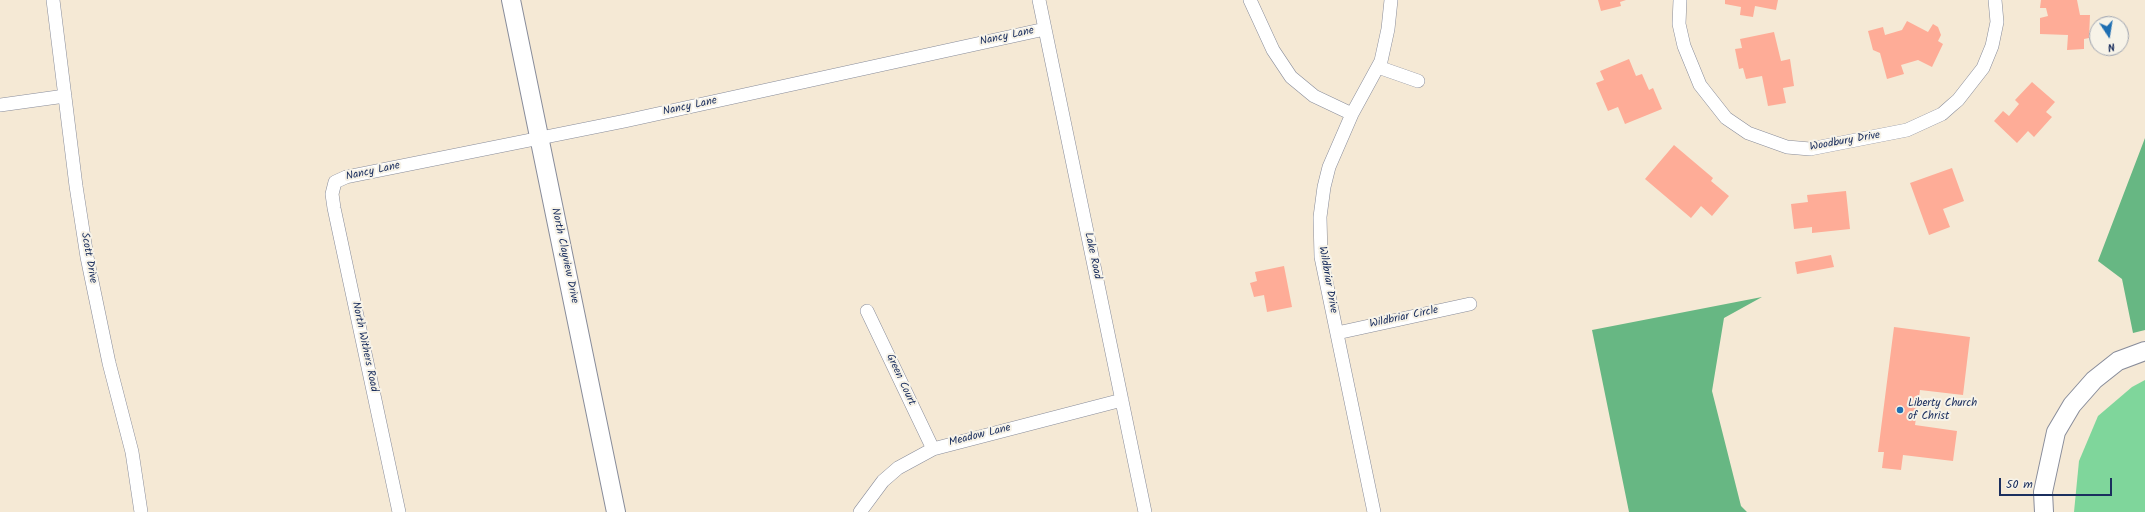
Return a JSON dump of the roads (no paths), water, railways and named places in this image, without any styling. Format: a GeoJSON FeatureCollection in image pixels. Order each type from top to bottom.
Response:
{"type":"FeatureCollection","features":[{"type":"Feature","properties":{"kind":"street","name":"Scott Drive"},"geometry":{"type":"LineString","coordinates":[[53,0],[87,257],[109,363],[132,452],[142,512]]}},
{"type":"Feature","properties":{"kind":"street","name":"North Clayview Drive"},"geometry":{"type":"LineString","coordinates":[[511,0],[616,512]]}},
{"type":"Feature","properties":{"kind":"street","name":"Lake Road"},"geometry":{"type":"LineString","coordinates":[[1039,0],[1144,512]]}},
{"type":"Feature","properties":{"kind":"street"},"geometry":{"type":"LineString","coordinates":[[1250,0],[1263,33],[1292,77],[1314,96],[1352,114]]}},
{"type":"Feature","properties":{"kind":"street","name":"Wildbriar Drive"},"geometry":{"type":"LineString","coordinates":[[1374,512],[1321,257],[1320,216],[1324,187],[1329,167],[1352,114],[1378,66],[1388,29],[1391,0]]}},
{"type":"Feature","properties":{"kind":"street","name":"Woodbury Drive"},"geometry":{"type":"LineString","coordinates":[[1680,0],[1679,24],[1684,46],[1700,85],[1726,118],[1748,133],[1787,147],[1810,149],[1907,130],[1942,114],[1958,100],[1982,68],[1992,46],[1997,22],[1995,0]]}},
{"type":"Feature","properties":{"kind":"street","name":"Nancy Lane"},"geometry":{"type":"LineString","coordinates":[[335,182],[346,177],[540,139],[1045,29]]}},
{"type":"Feature","properties":{"kind":"street"},"geometry":{"type":"LineString","coordinates":[[1378,66],[1418,81]]}},
{"type":"Feature","properties":{"kind":"street"},"geometry":{"type":"LineString","coordinates":[[0,105],[65,96]]}},
{"type":"Feature","properties":{"kind":"street","name":"North Withers Road"},"geometry":{"type":"LineString","coordinates":[[335,182],[332,194],[334,208],[399,512]]}},
{"type":"Feature","properties":{"kind":"street","name":"Wildbriar Circle"},"geometry":{"type":"LineString","coordinates":[[1337,333],[1470,304]]}},
{"type":"Feature","properties":{"kind":"street","name":"Green Court"},"geometry":{"type":"LineString","coordinates":[[867,311],[933,449]]}},
{"type":"Feature","properties":{"kind":"street"},"geometry":{"type":"LineString","coordinates":[[2044,512],[2043,492],[2056,432],[2072,405],[2094,380],[2118,361],[2145,350]]}},
{"type":"Feature","properties":{"kind":"street","name":"Meadow Lane"},"geometry":{"type":"LineString","coordinates":[[860,512],[883,481],[898,468],[933,449],[1122,400]]}},
{"type":"Feature","properties":{"kind":"place","name":"Liberty Church of Christ"},"geometry":{"type":"Point","coordinates":[1900,410]}}]}
